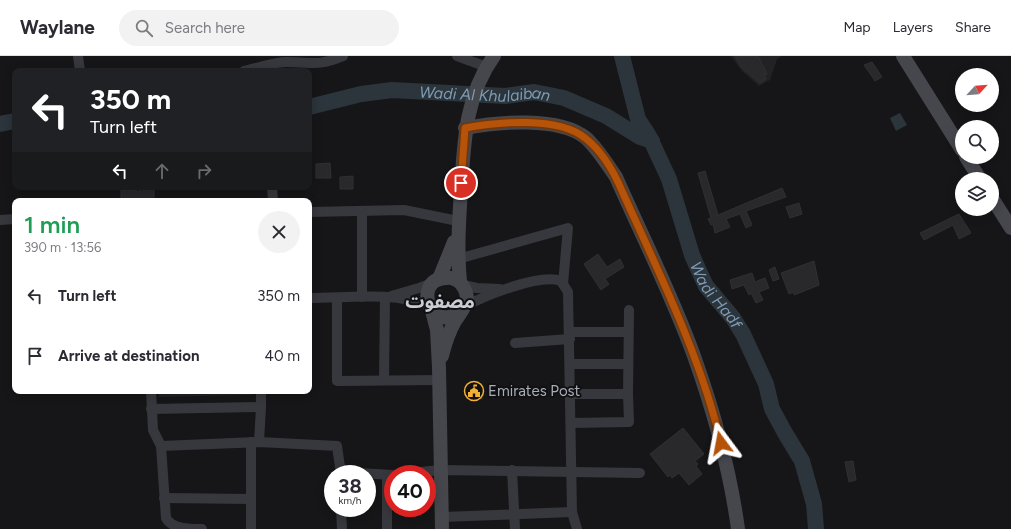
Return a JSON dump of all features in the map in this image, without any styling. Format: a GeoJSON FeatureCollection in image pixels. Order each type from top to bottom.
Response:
{"type":"FeatureCollection","features":[{"type":"Feature","properties":{"kind":"street"},"geometry":{"type":"LineString","coordinates":[[78,56],[80,68]]}},
{"type":"Feature","properties":{"kind":"street"},"geometry":{"type":"LineString","coordinates":[[258,68],[287,62],[321,64],[343,56]]}},
{"type":"Feature","properties":{"kind":"street"},"geometry":{"type":"LineString","coordinates":[[439,374],[447,338],[463,309],[467,298],[461,284],[458,259],[458,226],[465,128],[471,103],[490,61],[457,56]]}},
{"type":"Feature","properties":{"kind":"street"},"geometry":{"type":"LineString","coordinates":[[903,56],[955,139]]}},
{"type":"Feature","properties":{"kind":"street"},"geometry":{"type":"LineString","coordinates":[[465,128],[483,125],[542,123],[566,128],[585,137],[604,159],[616,177],[694,354],[715,418],[735,506],[738,529]]}},
{"type":"Feature","properties":{"kind":"street"},"geometry":{"type":"LineString","coordinates":[[999,209],[1011,228]]}},
{"type":"Feature","properties":{"kind":"street"},"geometry":{"type":"LineString","coordinates":[[312,212],[404,210],[458,226]]}},
{"type":"Feature","properties":{"kind":"street"},"geometry":{"type":"LineString","coordinates":[[362,212],[362,297]]}},
{"type":"Feature","properties":{"kind":"street"},"geometry":{"type":"LineString","coordinates":[[0,220],[12,218]]}},
{"type":"Feature","properties":{"kind":"street"},"geometry":{"type":"LineString","coordinates":[[458,226],[450,255],[437,280],[431,286],[427,296],[437,330],[442,523],[514,514],[572,512]]}},
{"type":"Feature","properties":{"kind":"street"},"geometry":{"type":"LineString","coordinates":[[458,259],[568,228],[563,284]]}},
{"type":"Feature","properties":{"kind":"street"},"geometry":{"type":"LineString","coordinates":[[385,297],[411,291],[437,280],[450,278],[461,284],[484,289],[506,289]]}},
{"type":"Feature","properties":{"kind":"street"},"geometry":{"type":"LineString","coordinates":[[312,298],[385,297],[409,300],[431,308],[441,316],[447,317],[457,314],[463,309],[506,289],[549,279],[556,279],[563,284],[568,292],[572,512],[577,529]]}},
{"type":"Feature","properties":{"kind":"street"},"geometry":{"type":"LineString","coordinates":[[384,380],[385,297]]}},
{"type":"Feature","properties":{"kind":"street"},"geometry":{"type":"LineString","coordinates":[[337,298],[337,381],[384,380],[439,374]]}},
{"type":"Feature","properties":{"kind":"street"},"geometry":{"type":"LineString","coordinates":[[571,424],[629,422],[629,310]]}},
{"type":"Feature","properties":{"kind":"street"},"geometry":{"type":"LineString","coordinates":[[515,343],[570,336],[628,332]]}},
{"type":"Feature","properties":{"kind":"street"},"geometry":{"type":"LineString","coordinates":[[570,364],[628,364]]}},
{"type":"Feature","properties":{"kind":"street"},"geometry":{"type":"LineString","coordinates":[[151,394],[153,430],[162,446],[164,498],[168,524],[178,528],[202,529]]}},
{"type":"Feature","properties":{"kind":"street"},"geometry":{"type":"LineString","coordinates":[[251,529],[251,499],[255,442],[261,407],[261,394]]}},
{"type":"Feature","properties":{"kind":"street"},"geometry":{"type":"LineString","coordinates":[[571,394],[628,394]]}},
{"type":"Feature","properties":{"kind":"street"},"geometry":{"type":"LineString","coordinates":[[151,408],[261,407]]}},
{"type":"Feature","properties":{"kind":"street"},"geometry":{"type":"LineString","coordinates":[[162,446],[255,442],[337,446],[340,465]]}},
{"type":"Feature","properties":{"kind":"street"},"geometry":{"type":"LineString","coordinates":[[436,470],[512,470],[640,473]]}},
{"type":"Feature","properties":{"kind":"street"},"geometry":{"type":"LineString","coordinates":[[512,470],[515,529]]}},
{"type":"Feature","properties":{"kind":"street"},"geometry":{"type":"LineString","coordinates":[[164,498],[251,499]]}},
{"type":"Feature","properties":{"kind":"street"},"geometry":{"type":"LineString","coordinates":[[342,517],[342,529]]}},
{"type":"Feature","properties":{"kind":"street"},"geometry":{"type":"LineString","coordinates":[[387,529],[388,517]]}},
{"type":"Feature","properties":{"kind":"shaded area"},"geometry":{"type":"Polygon","coordinates":[[[731,56],[782,56],[777,59],[770,80],[759,86],[742,71],[731,56]]]}},
{"type":"Feature","properties":{"kind":"shaded area"},"geometry":{"type":"Polygon","coordinates":[[[900,113],[907,125],[896,131],[890,118],[900,113]]]}},
{"type":"Feature","properties":{"kind":"shaded area"},"geometry":{"type":"Polygon","coordinates":[[[159,394],[252,394],[252,395],[159,397],[159,394]]]}},
{"type":"Feature","properties":{"kind":"building"},"geometry":{"type":"Polygon","coordinates":[[[735,56],[758,56],[767,74],[764,75],[766,79],[760,83],[741,67],[735,56]]]}},
{"type":"Feature","properties":{"kind":"building"},"geometry":{"type":"Polygon","coordinates":[[[872,62],[882,77],[875,81],[864,65],[872,62]]]}},
{"type":"Feature","properties":{"kind":"building"},"geometry":{"type":"Polygon","coordinates":[[[330,163],[331,178],[316,178],[316,164],[330,163]]]}},
{"type":"Feature","properties":{"kind":"building"},"geometry":{"type":"Polygon","coordinates":[[[705,171],[718,215],[782,188],[786,197],[746,211],[752,225],[746,228],[740,214],[726,219],[730,227],[715,233],[713,224],[711,225],[708,219],[711,218],[698,173],[705,171]]]}},
{"type":"Feature","properties":{"kind":"building"},"geometry":{"type":"Polygon","coordinates":[[[353,176],[353,189],[340,189],[340,177],[353,176]]]}},
{"type":"Feature","properties":{"kind":"building"},"geometry":{"type":"Polygon","coordinates":[[[121,190],[136,190],[137,192],[140,190],[154,190],[154,198],[121,198],[121,190]]]}},
{"type":"Feature","properties":{"kind":"building"},"geometry":{"type":"Polygon","coordinates":[[[799,203],[802,214],[790,218],[786,207],[799,203]]]}},
{"type":"Feature","properties":{"kind":"building"},"geometry":{"type":"Polygon","coordinates":[[[955,216],[960,216],[971,233],[959,239],[953,225],[924,240],[920,233],[955,216]]]}},
{"type":"Feature","properties":{"kind":"building"},"geometry":{"type":"Polygon","coordinates":[[[598,254],[607,267],[620,259],[624,267],[605,279],[609,284],[601,290],[584,264],[598,254]]]}},
{"type":"Feature","properties":{"kind":"building"},"geometry":{"type":"Polygon","coordinates":[[[814,261],[819,285],[794,295],[794,292],[789,294],[781,273],[814,261]]]}},
{"type":"Feature","properties":{"kind":"building"},"geometry":{"type":"Polygon","coordinates":[[[775,267],[779,279],[773,281],[769,270],[775,267]]]}},
{"type":"Feature","properties":{"kind":"building"},"geometry":{"type":"Polygon","coordinates":[[[752,273],[755,282],[765,278],[769,288],[759,292],[763,300],[756,303],[751,293],[749,295],[744,285],[732,289],[730,280],[752,273]]]}},
{"type":"Feature","properties":{"kind":"building","name":"Emirates Post"},"geometry":{"type":"Polygon","coordinates":[[[466,384],[482,384],[482,399],[467,399],[466,384]]]}},
{"type":"Feature","properties":{"kind":"building"},"geometry":{"type":"Polygon","coordinates":[[[683,428],[704,454],[695,461],[698,464],[696,466],[702,474],[689,485],[679,473],[672,478],[670,475],[668,477],[650,454],[683,428]]]}},
{"type":"Feature","properties":{"kind":"building"},"geometry":{"type":"Polygon","coordinates":[[[853,461],[856,480],[849,482],[845,462],[853,461]]]}},
{"type":"Feature","properties":{"kind":"waterway","name":"Wadi Hadf"},"geometry":{"type":"LineString","coordinates":[[622,56],[638,119],[649,136],[669,179],[692,255],[699,271],[706,286],[733,318],[743,334],[766,384],[772,409],[802,461],[814,504],[816,529]]}},
{"type":"Feature","properties":{"kind":"waterway","name":"Wadi Al Khulaiban"},"geometry":{"type":"LineString","coordinates":[[312,106],[361,94],[392,90],[505,96],[534,92],[564,98],[606,116],[640,137],[652,141]]}},
{"type":"Feature","properties":{"kind":"waterway","name":"Wadi Al Khulaiban"},"geometry":{"type":"LineString","coordinates":[[0,124],[12,122]]}},
{"type":"Feature","properties":{"kind":"place","name":"Emirates Post"},"geometry":{"type":"Point","coordinates":[474,391]}},
{"type":"Feature","properties":{"kind":"district","name":"مصفوت"},"geometry":{"type":"Point","coordinates":[440,301]}},
{"type":"Feature","properties":{"kind":"route"},"geometry":{"type":"LineString","coordinates":[[461,183],[465,128],[483,125],[542,123],[566,128],[585,137],[604,159],[616,177],[665,287],[694,354],[715,418],[721,443]]}}]}
